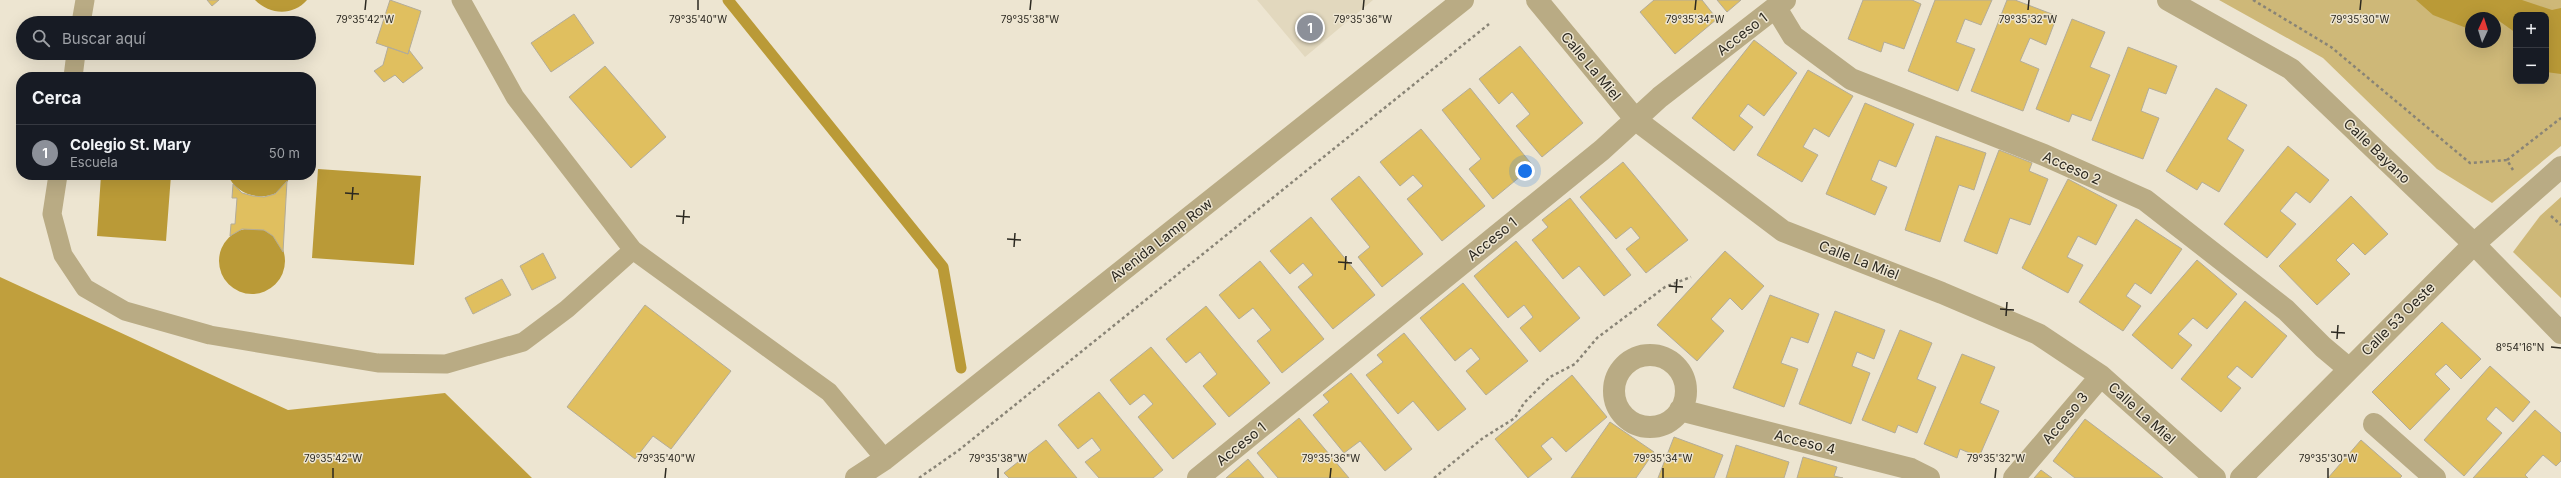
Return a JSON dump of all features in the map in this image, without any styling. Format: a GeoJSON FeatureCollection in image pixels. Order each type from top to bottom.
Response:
{"type":"FeatureCollection","features":[{"type":"Feature","properties":{"kind":"street","name":"Avenida Lamp Row"},"geometry":{"type":"LineString","coordinates":[[856,478],[885,458],[1463,0]]}},
{"type":"Feature","properties":{"kind":"street","name":"Calle La Miel"},"geometry":{"type":"LineString","coordinates":[[1537,0],[1636,120],[1783,231],[1942,293],[2038,334],[2101,376],[2214,478]]}},
{"type":"Feature","properties":{"kind":"street","name":"Calle Bayano"},"geometry":{"type":"LineString","coordinates":[[2168,0],[2291,69],[2474,244],[2561,333]]}},
{"type":"Feature","properties":{"kind":"street","name":"Acceso 1"},"geometry":{"type":"LineString","coordinates":[[1198,478],[1636,120],[1660,97],[1780,4]]}},
{"type":"Feature","properties":{"kind":"street","name":"Acceso 2"},"geometry":{"type":"LineString","coordinates":[[1780,4],[1793,36],[1851,80],[2044,155],[2145,200],[2286,310],[2323,347],[2348,368]]}},
{"type":"Feature","properties":{"kind":"street","name":"Calle 53 Oeste"},"geometry":{"type":"LineString","coordinates":[[2241,478],[2348,368],[2474,244],[2527,195],[2561,167]]}},
{"type":"Feature","properties":{"kind":"street","name":"Acceso 3"},"geometry":{"type":"LineString","coordinates":[[2014,478],[2101,376]]}},
{"type":"Feature","properties":{"kind":"street","name":"Acceso 4"},"geometry":{"type":"LineString","coordinates":[[1680,410],[1912,470],[1929,478]]}},
{"type":"Feature","properties":{"kind":"street"},"geometry":{"type":"LineString","coordinates":[[2374,424],[2435,478]]}},
{"type":"Feature","properties":{"kind":"lane"},"geometry":{"type":"LineString","coordinates":[[82,16],[85,0]]}},
{"type":"Feature","properties":{"kind":"lane"},"geometry":{"type":"LineString","coordinates":[[461,0],[515,97],[633,250],[829,392],[885,458]]}},
{"type":"Feature","properties":{"kind":"lane"},"geometry":{"type":"LineString","coordinates":[[73,72],[75,60]]}},
{"type":"Feature","properties":{"kind":"lane"},"geometry":{"type":"LineString","coordinates":[[57,180],[52,214],[63,255],[85,288],[125,312],[210,335],[378,363],[446,364],[523,342],[567,309],[633,250]]}},
{"type":"Feature","properties":{"kind":"path"},"geometry":{"type":"LineString","coordinates":[[2253,0],[2331,47],[2470,163],[2507,160],[2561,118]]}},
{"type":"Feature","properties":{"kind":"path"},"geometry":{"type":"LineString","coordinates":[[919,478],[966,446],[1489,24]]}},
{"type":"Feature","properties":{"kind":"path"},"geometry":{"type":"LineString","coordinates":[[2507,160],[2527,195],[2561,225]]}},
{"type":"Feature","properties":{"kind":"path"},"geometry":{"type":"LineString","coordinates":[[1434,478],[1483,438],[1515,418],[1524,403],[1550,377],[1575,364],[1597,338],[1665,287],[1691,276]]}},
{"type":"Feature","properties":{"kind":"shaded area"},"geometry":{"type":"Polygon","coordinates":[[[255,0],[307,0],[295,9],[281,12],[267,9],[255,0]]]}},
{"type":"Feature","properties":{"kind":"shaded area"},"geometry":{"type":"Polygon","coordinates":[[[1257,0],[1373,0],[1305,57],[1257,0]]]}},
{"type":"Feature","properties":{"kind":"shaded area"},"geometry":{"type":"Polygon","coordinates":[[[2219,0],[2561,0],[2561,146],[2492,203],[2437,169],[2323,58],[2219,0]]]}},
{"type":"Feature","properties":{"kind":"shaded area"},"geometry":{"type":"Polygon","coordinates":[[[2416,0],[2522,0],[2552,10],[2561,8],[2561,74],[2549,72],[2549,12],[2513,12],[2513,31],[2501,22],[2501,12],[2465,12],[2465,27],[2433,15],[2416,0]]]}},
{"type":"Feature","properties":{"kind":"shaded area"},"geometry":{"type":"Polygon","coordinates":[[[318,169],[421,176],[414,265],[312,258],[318,169]]]}},
{"type":"Feature","properties":{"kind":"shaded area"},"geometry":{"type":"Polygon","coordinates":[[[101,180],[171,180],[166,241],[97,236],[101,180]]]}},
{"type":"Feature","properties":{"kind":"shaded area"},"geometry":{"type":"Polygon","coordinates":[[[231,180],[288,180],[278,192],[260,196],[250,195],[233,184],[231,180]]]}},
{"type":"Feature","properties":{"kind":"shaded area"},"geometry":{"type":"Polygon","coordinates":[[[2561,197],[2561,298],[2513,252],[2540,216],[2561,197]]]}},
{"type":"Feature","properties":{"kind":"shaded area"},"geometry":{"type":"Polygon","coordinates":[[[252,228],[265,231],[275,238],[282,248],[285,261],[282,274],[275,284],[265,291],[252,294],[239,291],[229,284],[222,274],[219,261],[222,248],[229,238],[239,231],[252,228]]]}},
{"type":"Feature","properties":{"kind":"shaded area"},"geometry":{"type":"Polygon","coordinates":[[[0,277],[288,410],[445,393],[532,478],[0,478],[0,277]]]}},
{"type":"Feature","properties":{"kind":"building"},"geometry":{"type":"Polygon","coordinates":[[[207,0],[219,0],[212,6],[207,0]]]}},
{"type":"Feature","properties":{"kind":"building"},"geometry":{"type":"Polygon","coordinates":[[[390,0],[421,11],[408,54],[376,43],[390,0]]]}},
{"type":"Feature","properties":{"kind":"building"},"geometry":{"type":"Polygon","coordinates":[[[1654,0],[1702,0],[1717,19],[1675,54],[1640,12],[1654,0]]]}},
{"type":"Feature","properties":{"kind":"building"},"geometry":{"type":"Polygon","coordinates":[[[1717,0],[1741,0],[1727,12],[1717,0]]]}},
{"type":"Feature","properties":{"kind":"building"},"geometry":{"type":"Polygon","coordinates":[[[1863,0],[1912,0],[1921,4],[1904,49],[1884,42],[1881,52],[1848,39],[1863,0]]]}},
{"type":"Feature","properties":{"kind":"building"},"geometry":{"type":"Polygon","coordinates":[[[1935,0],[1992,0],[1981,25],[1965,19],[1956,42],[1975,49],[1958,91],[1908,71],[1935,0]]]}},
{"type":"Feature","properties":{"kind":"building"},"geometry":{"type":"Polygon","coordinates":[[[2007,0],[2015,0],[2057,16],[2046,45],[2030,38],[2020,61],[2039,69],[2023,111],[1971,91],[2007,0]]]}},
{"type":"Feature","properties":{"kind":"building"},"geometry":{"type":"Polygon","coordinates":[[[574,14],[594,43],[551,72],[531,43],[574,14]]]}},
{"type":"Feature","properties":{"kind":"building"},"geometry":{"type":"Polygon","coordinates":[[[2072,19],[2105,32],[2090,67],[2110,75],[2091,121],[2072,114],[2069,122],[2036,109],[2072,19]]]}},
{"type":"Feature","properties":{"kind":"building"},"geometry":{"type":"Polygon","coordinates":[[[1754,40],[1797,73],[1764,116],[1748,104],[1739,116],[1753,127],[1734,151],[1692,118],[1754,40]]]}},
{"type":"Feature","properties":{"kind":"building"},"geometry":{"type":"Polygon","coordinates":[[[1520,46],[1583,123],[1542,157],[1516,126],[1530,114],[1512,92],[1499,104],[1479,79],[1520,46]]]}},
{"type":"Feature","properties":{"kind":"building"},"geometry":{"type":"Polygon","coordinates":[[[388,47],[408,54],[409,50],[423,68],[403,83],[395,75],[384,82],[374,71],[383,65],[388,47]]]}},
{"type":"Feature","properties":{"kind":"building"},"geometry":{"type":"Polygon","coordinates":[[[2128,47],[2177,66],[2166,94],[2149,88],[2141,111],[2159,118],[2143,159],[2092,140],[2128,47]]]}},
{"type":"Feature","properties":{"kind":"building"},"geometry":{"type":"Polygon","coordinates":[[[605,66],[666,137],[631,168],[569,97],[605,66]]]}},
{"type":"Feature","properties":{"kind":"building"},"geometry":{"type":"Polygon","coordinates":[[[1808,70],[1853,96],[1829,137],[1814,128],[1803,147],[1818,155],[1802,182],[1757,155],[1808,70]]]}},
{"type":"Feature","properties":{"kind":"building"},"geometry":{"type":"Polygon","coordinates":[[[1470,88],[1533,166],[1493,199],[1469,169],[1481,159],[1442,110],[1470,88]]]}},
{"type":"Feature","properties":{"kind":"building"},"geometry":{"type":"Polygon","coordinates":[[[2216,88],[2247,105],[2227,139],[2244,150],[2219,192],[2202,182],[2197,190],[2166,171],[2216,88]]]}},
{"type":"Feature","properties":{"kind":"building"},"geometry":{"type":"Polygon","coordinates":[[[1865,103],[1914,124],[1896,167],[1879,160],[1871,180],[1887,187],[1875,215],[1826,194],[1865,103]]]}},
{"type":"Feature","properties":{"kind":"building"},"geometry":{"type":"Polygon","coordinates":[[[1421,129],[1485,206],[1442,241],[1407,199],[1423,186],[1413,175],[1400,186],[1380,162],[1421,129]]]}},
{"type":"Feature","properties":{"kind":"building"},"geometry":{"type":"Polygon","coordinates":[[[1936,136],[1986,153],[1974,190],[1959,185],[1940,242],[1905,230],[1936,136]]]}},
{"type":"Feature","properties":{"kind":"building"},"geometry":{"type":"Polygon","coordinates":[[[2288,146],[2329,180],[2310,203],[2296,192],[2280,211],[2296,224],[2267,258],[2224,224],[2288,146]]]}},
{"type":"Feature","properties":{"kind":"building"},"geometry":{"type":"Polygon","coordinates":[[[1999,150],[2032,163],[2029,171],[2048,179],[2030,225],[2010,218],[1997,254],[1964,241],[1999,150]]]}},
{"type":"Feature","properties":{"kind":"building"},"geometry":{"type":"Polygon","coordinates":[[[1623,162],[1688,240],[1646,273],[1626,249],[1640,238],[1631,227],[1616,239],[1580,197],[1623,162]]]}},
{"type":"Feature","properties":{"kind":"building"},"geometry":{"type":"Polygon","coordinates":[[[1359,176],[1423,254],[1382,287],[1358,257],[1370,247],[1331,199],[1359,176]]]}},
{"type":"Feature","properties":{"kind":"building"},"geometry":{"type":"Polygon","coordinates":[[[2068,179],[2117,205],[2096,245],[2078,236],[2067,257],[2083,265],[2068,293],[2022,268],[2068,179]]]}},
{"type":"Feature","properties":{"kind":"building"},"geometry":{"type":"Polygon","coordinates":[[[287,181],[283,252],[273,236],[264,230],[242,229],[230,236],[231,224],[235,224],[237,198],[232,198],[233,184],[242,193],[264,197],[275,194],[287,181]]]}},
{"type":"Feature","properties":{"kind":"building"},"geometry":{"type":"Polygon","coordinates":[[[2351,196],[2388,234],[2365,255],[2353,243],[2336,260],[2350,274],[2317,305],[2279,266],[2351,196]]]}},
{"type":"Feature","properties":{"kind":"building"},"geometry":{"type":"Polygon","coordinates":[[[1570,198],[1631,275],[1604,296],[1579,266],[1563,279],[1532,240],[1548,227],[1542,220],[1570,198]]]}},
{"type":"Feature","properties":{"kind":"building"},"geometry":{"type":"Polygon","coordinates":[[[1311,217],[1375,295],[1333,329],[1298,287],[1313,275],[1303,263],[1290,274],[1270,251],[1311,217]]]}},
{"type":"Feature","properties":{"kind":"building"},"geometry":{"type":"Polygon","coordinates":[[[2136,219],[2182,249],[2151,294],[2135,283],[2126,296],[2141,306],[2123,331],[2079,302],[2136,219]]]}},
{"type":"Feature","properties":{"kind":"building"},"geometry":{"type":"Polygon","coordinates":[[[1516,241],[1580,318],[1540,352],[1520,328],[1533,317],[1524,305],[1508,318],[1474,276],[1516,241]]]}},
{"type":"Feature","properties":{"kind":"building"},"geometry":{"type":"Polygon","coordinates":[[[1725,251],[1764,286],[1742,310],[1730,298],[1711,319],[1724,331],[1697,361],[1657,325],[1725,251]]]}},
{"type":"Feature","properties":{"kind":"building"},"geometry":{"type":"Polygon","coordinates":[[[543,253],[556,278],[532,290],[520,266],[543,253]]]}},
{"type":"Feature","properties":{"kind":"building"},"geometry":{"type":"Polygon","coordinates":[[[2197,260],[2237,294],[2207,329],[2193,318],[2178,334],[2192,345],[2172,369],[2132,335],[2197,260]]]}},
{"type":"Feature","properties":{"kind":"building"},"geometry":{"type":"Polygon","coordinates":[[[1260,261],[1324,339],[1282,373],[1257,341],[1271,330],[1253,308],[1239,319],[1219,295],[1260,261]]]}},
{"type":"Feature","properties":{"kind":"building"},"geometry":{"type":"Polygon","coordinates":[[[502,279],[511,295],[473,314],[465,298],[502,279]]]}},
{"type":"Feature","properties":{"kind":"building"},"geometry":{"type":"Polygon","coordinates":[[[1463,283],[1528,361],[1486,395],[1466,371],[1480,359],[1471,348],[1455,361],[1420,318],[1463,283]]]}},
{"type":"Feature","properties":{"kind":"building"},"geometry":{"type":"Polygon","coordinates":[[[1770,295],[1819,314],[1808,343],[1791,337],[1781,363],[1798,369],[1784,407],[1733,388],[1770,295]]]}},
{"type":"Feature","properties":{"kind":"building"},"geometry":{"type":"Polygon","coordinates":[[[2245,301],[2287,336],[2252,378],[2237,366],[2227,377],[2241,388],[2221,412],[2181,379],[2245,301]]]}},
{"type":"Feature","properties":{"kind":"building"},"geometry":{"type":"Polygon","coordinates":[[[645,305],[731,371],[671,449],[653,436],[635,459],[567,407],[645,305]]]}},
{"type":"Feature","properties":{"kind":"building"},"geometry":{"type":"Polygon","coordinates":[[[1206,306],[1270,383],[1229,417],[1203,386],[1217,374],[1200,352],[1186,363],[1166,339],[1206,306]]]}},
{"type":"Feature","properties":{"kind":"building"},"geometry":{"type":"Polygon","coordinates":[[[1835,311],[1885,330],[1874,359],[1857,352],[1852,366],[1870,373],[1851,424],[1799,404],[1835,311]]]}},
{"type":"Feature","properties":{"kind":"building"},"geometry":{"type":"Polygon","coordinates":[[[2442,322],[2481,359],[2461,379],[2446,364],[2435,374],[2450,389],[2410,430],[2372,392],[2442,322]]]}},
{"type":"Feature","properties":{"kind":"building"},"geometry":{"type":"Polygon","coordinates":[[[1900,330],[1932,343],[1917,379],[1936,387],[1917,433],[1898,425],[1895,433],[1862,420],[1900,330]]]}},
{"type":"Feature","properties":{"kind":"building"},"geometry":{"type":"Polygon","coordinates":[[[1404,333],[1466,409],[1438,431],[1413,401],[1398,414],[1366,375],[1383,362],[1377,355],[1404,333]]]}},
{"type":"Feature","properties":{"kind":"building"},"geometry":{"type":"Polygon","coordinates":[[[1151,347],[1216,424],[1173,459],[1138,417],[1153,404],[1144,394],[1130,405],[1110,380],[1151,347]]]}},
{"type":"Feature","properties":{"kind":"building"},"geometry":{"type":"Polygon","coordinates":[[[1962,354],[1995,367],[1980,403],[1999,411],[1979,457],[1960,449],[1957,458],[1924,444],[1962,354]]]}},
{"type":"Feature","properties":{"kind":"building"},"geometry":{"type":"Polygon","coordinates":[[[2490,366],[2530,402],[2513,422],[2496,407],[2486,419],[2502,433],[2464,476],[2424,440],[2490,366]]]}},
{"type":"Feature","properties":{"kind":"building"},"geometry":{"type":"Polygon","coordinates":[[[1351,373],[1412,449],[1385,471],[1360,441],[1344,453],[1313,415],[1329,402],[1323,395],[1351,373]]]}},
{"type":"Feature","properties":{"kind":"building"},"geometry":{"type":"Polygon","coordinates":[[[1572,375],[1607,417],[1566,452],[1552,437],[1541,446],[1552,459],[1528,478],[1495,439],[1572,375]]]}},
{"type":"Feature","properties":{"kind":"building"},"geometry":{"type":"Polygon","coordinates":[[[1099,392],[1163,470],[1153,478],[1099,478],[1085,462],[1101,450],[1092,438],[1078,449],[1058,425],[1099,392]]]}},
{"type":"Feature","properties":{"kind":"building"},"geometry":{"type":"Polygon","coordinates":[[[2535,410],[2561,433],[2561,461],[2556,466],[2543,455],[2525,475],[2528,478],[2473,478],[2535,410]]]}},
{"type":"Feature","properties":{"kind":"building"},"geometry":{"type":"Polygon","coordinates":[[[1299,418],[1349,478],[1278,478],[1257,453],[1299,418]]]}},
{"type":"Feature","properties":{"kind":"building"},"geometry":{"type":"Polygon","coordinates":[[[2085,419],[2163,478],[2075,478],[2053,461],[2085,419]]]}},
{"type":"Feature","properties":{"kind":"building"},"geometry":{"type":"Polygon","coordinates":[[[1610,422],[1654,452],[1636,478],[1571,478],[1610,422]]]}},
{"type":"Feature","properties":{"kind":"building"},"geometry":{"type":"Polygon","coordinates":[[[1674,437],[1723,455],[1714,478],[1658,478],[1674,437]]]}},
{"type":"Feature","properties":{"kind":"building"},"geometry":{"type":"Polygon","coordinates":[[[1046,440],[1077,478],[1009,478],[1004,473],[1046,440]]]}},
{"type":"Feature","properties":{"kind":"building"},"geometry":{"type":"Polygon","coordinates":[[[2361,440],[2402,476],[2400,478],[2328,478],[2361,440]]]}},
{"type":"Feature","properties":{"kind":"building"},"geometry":{"type":"Polygon","coordinates":[[[1736,445],[1789,462],[1784,478],[1726,478],[1736,445]]]}},
{"type":"Feature","properties":{"kind":"building"},"geometry":{"type":"Polygon","coordinates":[[[1803,457],[1837,467],[1834,476],[1843,478],[1797,478],[1803,457]]]}},
{"type":"Feature","properties":{"kind":"building"},"geometry":{"type":"Polygon","coordinates":[[[1248,459],[1264,478],[1226,478],[1248,459]]]}},
{"type":"Feature","properties":{"kind":"building"},"geometry":{"type":"Polygon","coordinates":[[[2041,470],[2052,478],[2034,478],[2041,470]]]}},
{"type":"Feature","properties":{"kind":"waterway"},"geometry":{"type":"LineString","coordinates":[[728,0],[943,267],[961,368]]}},
{"type":"Feature","properties":{"kind":"place","name":"Colegio St. Mary"},"geometry":{"type":"Point","coordinates":[1310,28]}}]}
